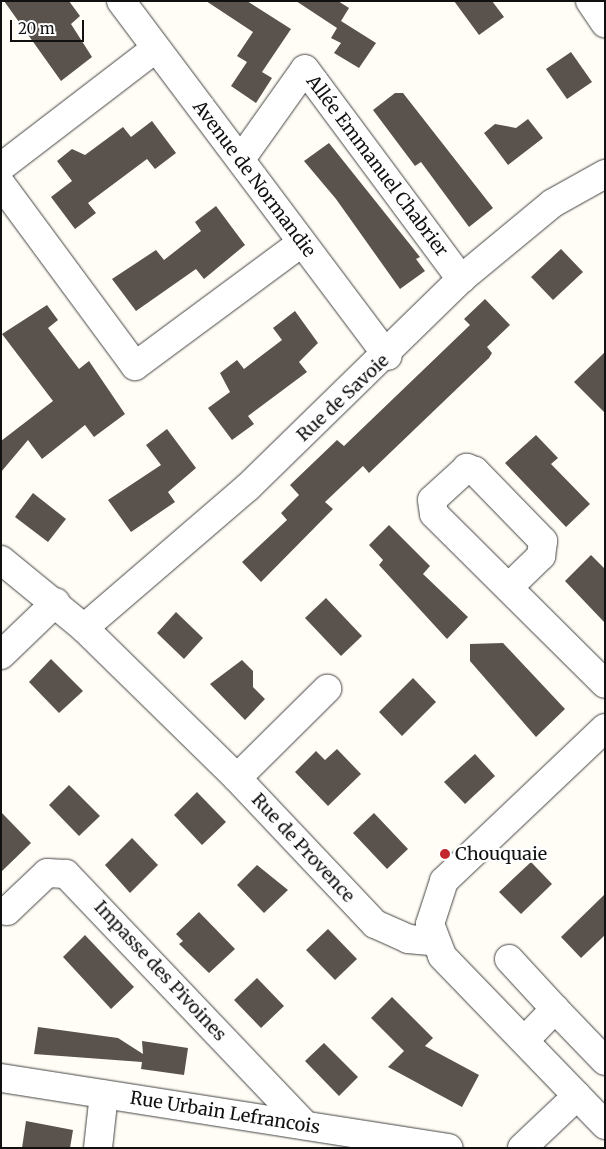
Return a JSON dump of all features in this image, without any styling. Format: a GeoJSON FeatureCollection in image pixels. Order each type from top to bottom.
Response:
{"type":"FeatureCollection","features":[{"type":"Feature","properties":{"kind":"street","name":"Avenue de Normandie"},"geometry":{"type":"LineString","coordinates":[[121,1],[388,356]]}},
{"type":"Feature","properties":{"kind":"street"},"geometry":{"type":"LineString","coordinates":[[590,1],[605,23]]}},
{"type":"Feature","properties":{"kind":"street"},"geometry":{"type":"LineString","coordinates":[[1,167],[156,48]]}},
{"type":"Feature","properties":{"kind":"street","name":"Allée Emmanuel Chabrier"},"geometry":{"type":"LineString","coordinates":[[241,159],[304,69],[461,279]]}},
{"type":"Feature","properties":{"kind":"street","name":"Rue de Savoie"},"geometry":{"type":"LineString","coordinates":[[84,628],[248,488],[388,356],[461,279],[553,203],[605,174]]}},
{"type":"Feature","properties":{"kind":"street"},"geometry":{"type":"LineString","coordinates":[[1,184],[135,366],[301,242]]}},
{"type":"Feature","properties":{"kind":"street","name":"Rue de Provence"},"geometry":{"type":"LineString","coordinates":[[1,560],[56,602],[84,628],[237,778],[375,924],[408,938],[433,941]]}},
{"type":"Feature","properties":{"kind":"street"},"geometry":{"type":"LineString","coordinates":[[509,586],[605,684]]}},
{"type":"Feature","properties":{"kind":"street"},"geometry":{"type":"LineString","coordinates":[[1,656],[56,602]]}},
{"type":"Feature","properties":{"kind":"street"},"geometry":{"type":"LineString","coordinates":[[237,778],[327,689]]}},
{"type":"Feature","properties":{"kind":"street"},"geometry":{"type":"LineString","coordinates":[[605,728],[444,881],[433,906],[433,941],[456,972],[526,1039],[605,1125]]}},
{"type":"Feature","properties":{"kind":"street","name":"Impasse des Pivoines"},"geometry":{"type":"LineString","coordinates":[[6,912],[47,873],[66,874],[305,1125]]}},
{"type":"Feature","properties":{"kind":"street"},"geometry":{"type":"LineString","coordinates":[[509,959],[605,1061]]}},
{"type":"Feature","properties":{"kind":"street"},"geometry":{"type":"LineString","coordinates":[[526,1039],[555,1009]]}},
{"type":"Feature","properties":{"kind":"street","name":"Rue Urbain Lefrancois"},"geometry":{"type":"LineString","coordinates":[[1,1078],[449,1148]]}},
{"type":"Feature","properties":{"kind":"street"},"geometry":{"type":"LineString","coordinates":[[98,1148],[104,1094]]}},
{"type":"Feature","properties":{"kind":"street"},"geometry":{"type":"LineString","coordinates":[[522,1148],[577,1096]]}},
{"type":"Feature","properties":{"kind":"building"},"geometry":{"type":"Polygon","coordinates":[[[4,1],[69,1],[80,16],[71,24],[92,57],[61,81],[4,1]]]}},
{"type":"Feature","properties":{"kind":"building"},"geometry":{"type":"Polygon","coordinates":[[[206,1],[247,1],[291,29],[262,72],[272,78],[256,103],[231,86],[247,62],[237,56],[253,32],[206,1]]]}},
{"type":"Feature","properties":{"kind":"building"},"geometry":{"type":"Polygon","coordinates":[[[296,1],[338,1],[349,8],[341,21],[376,43],[359,68],[334,53],[341,43],[331,38],[337,28],[296,1]]]}},
{"type":"Feature","properties":{"kind":"building"},"geometry":{"type":"Polygon","coordinates":[[[454,1],[492,1],[504,17],[479,35],[454,1]]]}},
{"type":"Feature","properties":{"kind":"building"},"geometry":{"type":"Polygon","coordinates":[[[571,52],[592,82],[567,99],[546,69],[571,52]]]}},
{"type":"Feature","properties":{"kind":"building"},"geometry":{"type":"Polygon","coordinates":[[[395,93],[403,93],[493,208],[469,227],[421,162],[415,166],[373,110],[395,93]]]}},
{"type":"Feature","properties":{"kind":"building"},"geometry":{"type":"Polygon","coordinates":[[[528,119],[543,138],[508,165],[484,133],[495,124],[516,128],[528,119]]]}},
{"type":"Feature","properties":{"kind":"building"},"geometry":{"type":"Polygon","coordinates":[[[152,121],[176,153],[155,169],[147,159],[88,203],[96,213],[75,229],[51,197],[72,181],[57,161],[72,149],[85,155],[123,127],[131,137],[152,121]]]}},
{"type":"Feature","properties":{"kind":"building"},"geometry":{"type":"Polygon","coordinates":[[[329,143],[420,257],[416,259],[425,271],[400,289],[336,199],[304,161],[329,143]]]}},
{"type":"Feature","properties":{"kind":"building"},"geometry":{"type":"Polygon","coordinates":[[[216,206],[245,245],[204,279],[196,269],[136,311],[112,279],[156,250],[164,260],[201,231],[195,222],[216,206]]]}},
{"type":"Feature","properties":{"kind":"building"},"geometry":{"type":"Polygon","coordinates":[[[561,249],[583,272],[553,300],[531,277],[561,249]]]}},
{"type":"Feature","properties":{"kind":"building"},"geometry":{"type":"Polygon","coordinates":[[[485,299],[510,325],[487,347],[492,353],[489,358],[369,473],[363,466],[325,502],[333,509],[261,582],[242,562],[287,520],[281,513],[299,495],[290,485],[337,440],[344,446],[470,325],[464,319],[485,299]]]}},
{"type":"Feature","properties":{"kind":"building"},"geometry":{"type":"Polygon","coordinates":[[[47,305],[58,320],[48,328],[79,369],[89,361],[125,414],[94,437],[85,425],[42,459],[28,440],[1,472],[1,441],[53,401],[2,334],[47,305]]]}},
{"type":"Feature","properties":{"kind":"building"},"geometry":{"type":"Polygon","coordinates":[[[295,311],[318,343],[299,362],[307,372],[248,416],[254,424],[232,440],[208,408],[230,392],[220,373],[237,360],[244,369],[282,340],[273,328],[295,311]]]}},
{"type":"Feature","properties":{"kind":"building"},"geometry":{"type":"Polygon","coordinates":[[[605,352],[605,413],[574,382],[605,352]]]}},
{"type":"Feature","properties":{"kind":"building"},"geometry":{"type":"Polygon","coordinates":[[[167,429],[196,468],[168,492],[175,502],[131,532],[108,500],[161,465],[146,445],[167,429]]]}},
{"type":"Feature","properties":{"kind":"building"},"geometry":{"type":"Polygon","coordinates":[[[536,435],[558,458],[551,464],[590,504],[566,527],[505,463],[536,435]]]}},
{"type":"Feature","properties":{"kind":"building"},"geometry":{"type":"Polygon","coordinates":[[[33,493],[66,519],[48,542],[15,517],[33,493]]]}},
{"type":"Feature","properties":{"kind":"building"},"geometry":{"type":"Polygon","coordinates":[[[389,525],[430,566],[423,574],[468,617],[447,639],[379,565],[383,560],[369,545],[389,525]]]}},
{"type":"Feature","properties":{"kind":"building"},"geometry":{"type":"Polygon","coordinates":[[[591,555],[605,569],[605,623],[565,581],[591,555]]]}},
{"type":"Feature","properties":{"kind":"building"},"geometry":{"type":"Polygon","coordinates":[[[326,598],[362,636],[341,656],[305,618],[326,598]]]}},
{"type":"Feature","properties":{"kind":"building"},"geometry":{"type":"Polygon","coordinates":[[[176,612],[203,638],[184,659],[157,633],[176,612]]]}},
{"type":"Feature","properties":{"kind":"building"},"geometry":{"type":"Polygon","coordinates":[[[503,643],[565,709],[536,737],[470,661],[470,644],[503,643]]]}},
{"type":"Feature","properties":{"kind":"building"},"geometry":{"type":"Polygon","coordinates":[[[51,659],[83,691],[59,713],[29,682],[51,659]]]}},
{"type":"Feature","properties":{"kind":"building"},"geometry":{"type":"Polygon","coordinates":[[[242,660],[253,671],[253,687],[265,699],[245,720],[210,684],[242,660]]]}},
{"type":"Feature","properties":{"kind":"building"},"geometry":{"type":"Polygon","coordinates":[[[413,678],[436,702],[402,736],[379,712],[413,678]]]}},
{"type":"Feature","properties":{"kind":"building"},"geometry":{"type":"Polygon","coordinates":[[[337,749],[361,774],[328,806],[295,772],[316,751],[325,760],[337,749]]]}},
{"type":"Feature","properties":{"kind":"building"},"geometry":{"type":"Polygon","coordinates":[[[475,754],[495,776],[465,804],[444,782],[475,754]]]}},
{"type":"Feature","properties":{"kind":"building"},"geometry":{"type":"Polygon","coordinates":[[[69,785],[100,816],[79,836],[49,805],[69,785]]]}},
{"type":"Feature","properties":{"kind":"building"},"geometry":{"type":"Polygon","coordinates":[[[197,792],[226,822],[202,845],[174,815],[197,792]]]}},
{"type":"Feature","properties":{"kind":"building"},"geometry":{"type":"Polygon","coordinates":[[[1,812],[31,843],[1,872],[1,812]]]}},
{"type":"Feature","properties":{"kind":"building"},"geometry":{"type":"Polygon","coordinates":[[[374,813],[408,849],[387,869],[353,833],[374,813]]]}},
{"type":"Feature","properties":{"kind":"building"},"geometry":{"type":"Polygon","coordinates":[[[132,838],[158,865],[130,893],[105,865],[132,838]]]}},
{"type":"Feature","properties":{"kind":"building"},"geometry":{"type":"Polygon","coordinates":[[[531,862],[552,884],[521,914],[499,892],[531,862]]]}},
{"type":"Feature","properties":{"kind":"building"},"geometry":{"type":"Polygon","coordinates":[[[257,865],[288,890],[264,913],[237,885],[257,865]]]}},
{"type":"Feature","properties":{"kind":"building"},"geometry":{"type":"Polygon","coordinates":[[[605,894],[605,935],[581,958],[561,937],[605,894]]]}},
{"type":"Feature","properties":{"kind":"building"},"geometry":{"type":"Polygon","coordinates":[[[199,912],[235,949],[209,973],[179,944],[183,941],[176,934],[199,912]]]}},
{"type":"Feature","properties":{"kind":"building"},"geometry":{"type":"Polygon","coordinates":[[[328,929],[357,959],[335,980],[306,950],[328,929]]]}},
{"type":"Feature","properties":{"kind":"building"},"geometry":{"type":"Polygon","coordinates":[[[85,935],[134,987],[111,1009],[63,957],[85,935]]]}},
{"type":"Feature","properties":{"kind":"building"},"geometry":{"type":"Polygon","coordinates":[[[257,978],[284,1006],[261,1028],[234,1000],[257,978]]]}},
{"type":"Feature","properties":{"kind":"building"},"geometry":{"type":"Polygon","coordinates":[[[392,997],[433,1038],[425,1046],[479,1075],[462,1107],[388,1067],[404,1051],[371,1018],[392,997]]]}},
{"type":"Feature","properties":{"kind":"building"},"geometry":{"type":"Polygon","coordinates":[[[38,1027],[118,1038],[143,1054],[142,1041],[188,1048],[184,1075],[141,1069],[142,1062],[34,1054],[38,1027]]]}},
{"type":"Feature","properties":{"kind":"building"},"geometry":{"type":"Polygon","coordinates":[[[324,1043],[358,1077],[339,1096],[305,1061],[324,1043]]]}},
{"type":"Feature","properties":{"kind":"building"},"geometry":{"type":"Polygon","coordinates":[[[26,1121],[73,1130],[70,1148],[22,1148],[26,1121]]]}},
{"type":"Feature","properties":{"kind":"place","name":"Chouquaie"},"geometry":{"type":"Point","coordinates":[445,854]}}]}
